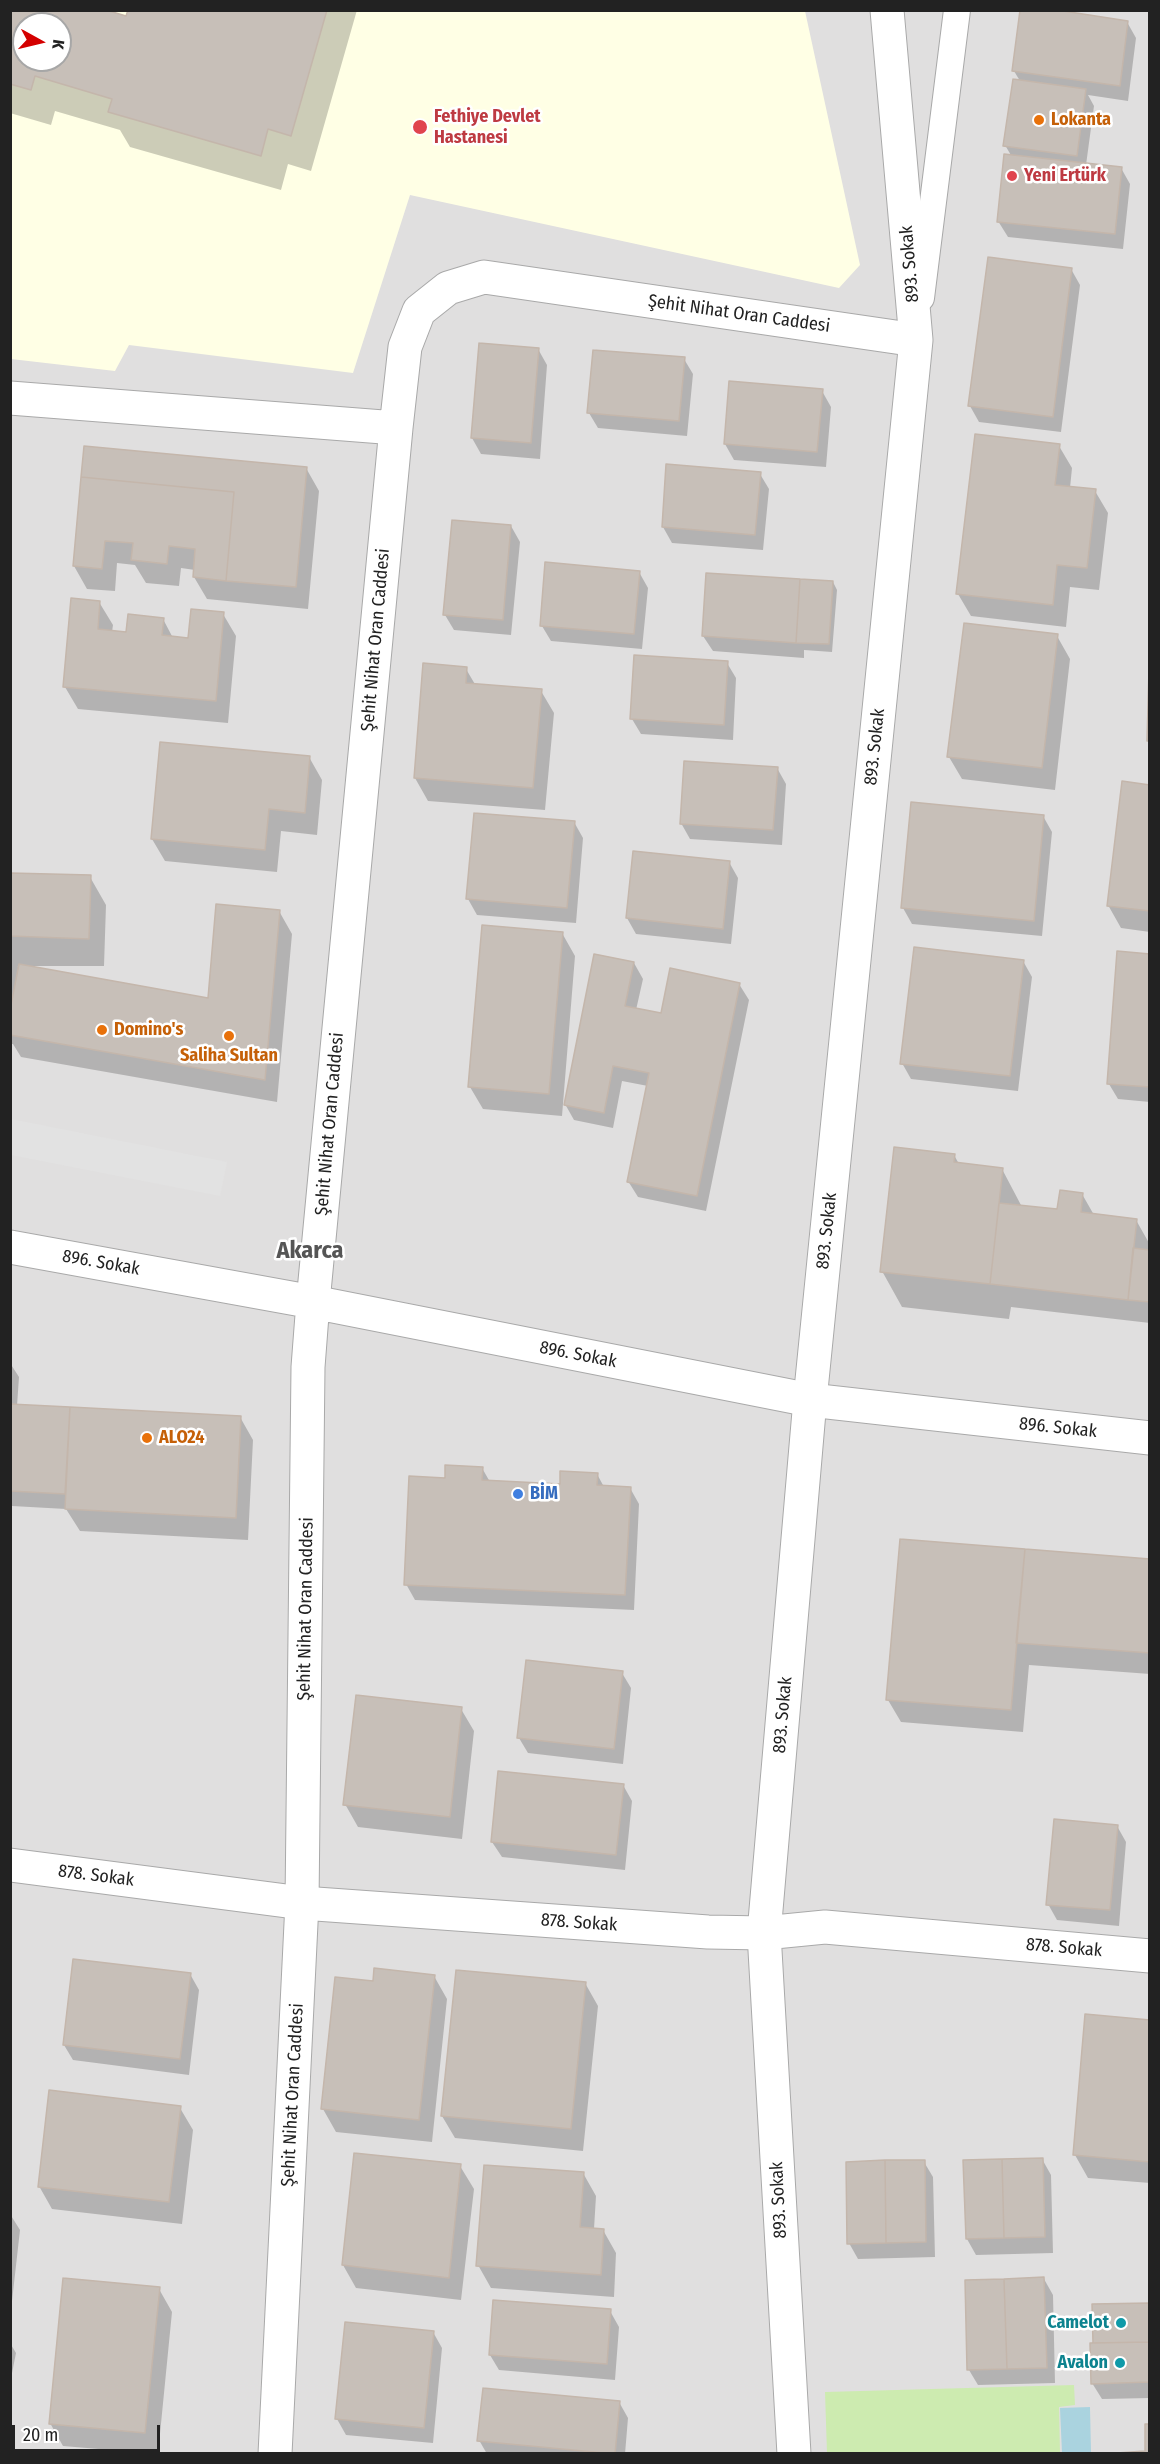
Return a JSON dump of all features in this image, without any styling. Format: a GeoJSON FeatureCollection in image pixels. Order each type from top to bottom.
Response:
{"type":"FeatureCollection","features":[{"type":"Feature","properties":{"kind":"street","name":"893. Sokak"},"geometry":{"type":"LineString","coordinates":[[794,2454],[764,1933],[810,1400],[916,340],[887,10]]}},
{"type":"Feature","properties":{"kind":"street","name":"Şehit Nihat Oran Caddesi"},"geometry":{"type":"LineString","coordinates":[[275,2454],[302,1903],[308,1367],[405,347],[419,311],[448,288],[484,277],[916,340]]}},
{"type":"Feature","properties":{"kind":"street"},"geometry":{"type":"LineString","coordinates":[[10,398],[396,428]]}},
{"type":"Feature","properties":{"kind":"street","name":"896. Sokak"},"geometry":{"type":"LineString","coordinates":[[10,1246],[313,1302],[810,1400],[1149,1438]]}},
{"type":"Feature","properties":{"kind":"street","name":"878. Sokak"},"geometry":{"type":"LineString","coordinates":[[10,1865],[302,1903],[708,1932],[764,1933],[825,1927],[1149,1956]]}},
{"type":"Feature","properties":{"kind":"lane"},"geometry":{"type":"LineString","coordinates":[[916,340],[957,10]]}},
{"type":"Feature","properties":{"kind":"shaded area"},"geometry":{"type":"Polygon","coordinates":[[[11,11],[1149,11],[1149,2453],[11,2453],[11,11]]]}},
{"type":"Feature","properties":{"kind":"shaded area","name":"Fethiye Devlet Hastanesi"},"geometry":{"type":"Polygon","coordinates":[[[11,11],[805,11],[860,265],[839,288],[410,195],[353,373],[129,345],[115,371],[11,359],[11,11]]]}},
{"type":"Feature","properties":{"kind":"shaded area"},"geometry":{"type":"Polygon","coordinates":[[[11,1119],[227,1162],[220,1196],[11,1155],[11,1119]]]}},
{"type":"Feature","properties":{"kind":"green space"},"geometry":{"type":"Polygon","coordinates":[[[1074,2385],[1075,2405],[1059,2407],[1060,2453],[827,2453],[825,2392],[1074,2385]]]}},
{"type":"Feature","properties":{"kind":"water"},"geometry":{"type":"Polygon","coordinates":[[[1090,2407],[1091,2453],[1062,2453],[1060,2408],[1090,2407]]]}},
{"type":"Feature","properties":{"kind":"building"},"geometry":{"type":"Polygon","coordinates":[[[10,10],[106,10],[126,16],[128,10],[327,10],[291,136],[268,129],[261,156],[108,112],[112,99],[35,76],[31,90],[10,84],[10,10]]]}},
{"type":"Feature","properties":{"kind":"building"},"geometry":{"type":"Polygon","coordinates":[[[1020,10],[1057,10],[1128,21],[1120,86],[1012,71],[1020,10]]]}},
{"type":"Feature","properties":{"kind":"building"},"geometry":{"type":"Polygon","coordinates":[[[1013,79],[1086,89],[1077,156],[1003,146],[1013,79]]]}},
{"type":"Feature","properties":{"kind":"building"},"geometry":{"type":"Polygon","coordinates":[[[1004,154],[1122,167],[1115,234],[997,222],[1004,154]]]}},
{"type":"Feature","properties":{"kind":"building"},"geometry":{"type":"Polygon","coordinates":[[[988,257],[1072,268],[1053,417],[968,406],[988,257]]]}},
{"type":"Feature","properties":{"kind":"building"},"geometry":{"type":"Polygon","coordinates":[[[479,343],[539,348],[531,443],[471,438],[479,343]]]}},
{"type":"Feature","properties":{"kind":"building"},"geometry":{"type":"Polygon","coordinates":[[[593,350],[685,357],[679,421],[587,413],[593,350]]]}},
{"type":"Feature","properties":{"kind":"building"},"geometry":{"type":"Polygon","coordinates":[[[729,381],[823,389],[817,452],[724,444],[729,381]]]}},
{"type":"Feature","properties":{"kind":"building"},"geometry":{"type":"Polygon","coordinates":[[[975,434],[1060,444],[1055,485],[1096,489],[1087,568],[1057,565],[1053,605],[956,594],[975,434]]]}},
{"type":"Feature","properties":{"kind":"building"},"geometry":{"type":"Polygon","coordinates":[[[84,446],[307,467],[296,587],[226,581],[234,492],[81,477],[84,446]]]}},
{"type":"Feature","properties":{"kind":"building"},"geometry":{"type":"Polygon","coordinates":[[[666,464],[761,472],[755,535],[662,527],[666,464]]]}},
{"type":"Feature","properties":{"kind":"building"},"geometry":{"type":"Polygon","coordinates":[[[81,477],[234,492],[226,581],[193,577],[195,549],[169,546],[167,564],[131,560],[133,543],[105,541],[102,569],[73,566],[81,477]]]}},
{"type":"Feature","properties":{"kind":"building"},"geometry":{"type":"Polygon","coordinates":[[[452,520],[511,525],[503,620],[443,615],[452,520]]]}},
{"type":"Feature","properties":{"kind":"building"},"geometry":{"type":"Polygon","coordinates":[[[545,562],[640,571],[634,634],[540,626],[545,562]]]}},
{"type":"Feature","properties":{"kind":"building"},"geometry":{"type":"Polygon","coordinates":[[[706,573],[800,579],[796,643],[702,636],[706,573]]]}},
{"type":"Feature","properties":{"kind":"building"},"geometry":{"type":"Polygon","coordinates":[[[800,579],[833,581],[829,644],[796,643],[800,579]]]}},
{"type":"Feature","properties":{"kind":"building"},"geometry":{"type":"Polygon","coordinates":[[[71,598],[100,601],[98,629],[126,632],[128,614],[164,618],[162,635],[188,638],[191,609],[224,612],[216,701],[63,687],[71,598]]]}},
{"type":"Feature","properties":{"kind":"building"},"geometry":{"type":"Polygon","coordinates":[[[964,623],[1058,634],[1042,768],[947,757],[964,623]]]}},
{"type":"Feature","properties":{"kind":"building"},"geometry":{"type":"Polygon","coordinates":[[[634,655],[728,661],[724,725],[630,719],[634,655]]]}},
{"type":"Feature","properties":{"kind":"building"},"geometry":{"type":"Polygon","coordinates":[[[423,663],[467,667],[466,683],[542,689],[533,788],[414,778],[423,663]]]}},
{"type":"Feature","properties":{"kind":"building"},"geometry":{"type":"Polygon","coordinates":[[[1149,669],[1150,741],[1147,741],[1149,669]]]}},
{"type":"Feature","properties":{"kind":"building"},"geometry":{"type":"Polygon","coordinates":[[[160,742],[310,756],[305,813],[269,809],[265,850],[151,839],[160,742]]]}},
{"type":"Feature","properties":{"kind":"building"},"geometry":{"type":"Polygon","coordinates":[[[684,761],[778,767],[773,830],[680,824],[684,761]]]}},
{"type":"Feature","properties":{"kind":"building"},"geometry":{"type":"Polygon","coordinates":[[[1122,781],[1150,785],[1150,911],[1107,906],[1122,781]]]}},
{"type":"Feature","properties":{"kind":"building"},"geometry":{"type":"Polygon","coordinates":[[[911,802],[1044,815],[1034,921],[901,908],[911,802]]]}},
{"type":"Feature","properties":{"kind":"building"},"geometry":{"type":"Polygon","coordinates":[[[474,813],[575,821],[567,908],[466,899],[474,813]]]}},
{"type":"Feature","properties":{"kind":"building"},"geometry":{"type":"Polygon","coordinates":[[[633,851],[730,861],[723,929],[626,918],[633,851]]]}},
{"type":"Feature","properties":{"kind":"building"},"geometry":{"type":"Polygon","coordinates":[[[10,873],[91,875],[89,939],[10,936],[10,873]]]}},
{"type":"Feature","properties":{"kind":"building"},"geometry":{"type":"Polygon","coordinates":[[[216,904],[280,910],[265,1080],[10,1035],[10,1010],[19,964],[208,998],[216,904]]]}},
{"type":"Feature","properties":{"kind":"building"},"geometry":{"type":"Polygon","coordinates":[[[482,925],[563,932],[549,1094],[468,1087],[482,925]]]}},
{"type":"Feature","properties":{"kind":"building"},"geometry":{"type":"Polygon","coordinates":[[[914,947],[1024,960],[1010,1076],[900,1064],[914,947]]]}},
{"type":"Feature","properties":{"kind":"building"},"geometry":{"type":"Polygon","coordinates":[[[1117,951],[1150,954],[1150,1087],[1107,1084],[1117,951]]]}},
{"type":"Feature","properties":{"kind":"building"},"geometry":{"type":"Polygon","coordinates":[[[594,954],[634,962],[625,1006],[661,1013],[670,968],[740,983],[697,1196],[627,1182],[649,1073],[613,1066],[604,1113],[564,1105],[594,954]]]}},
{"type":"Feature","properties":{"kind":"building"},"geometry":{"type":"Polygon","coordinates":[[[894,1147],[955,1154],[954,1162],[1003,1168],[990,1284],[880,1272],[894,1147]]]}},
{"type":"Feature","properties":{"kind":"building"},"geometry":{"type":"Polygon","coordinates":[[[1060,1190],[1083,1193],[1081,1212],[1137,1219],[1128,1300],[990,1284],[999,1203],[1057,1209],[1060,1190]]]}},
{"type":"Feature","properties":{"kind":"building"},"geometry":{"type":"Polygon","coordinates":[[[1133,1248],[1150,1250],[1150,1302],[1128,1300],[1133,1248]]]}},
{"type":"Feature","properties":{"kind":"building"},"geometry":{"type":"Polygon","coordinates":[[[10,1404],[70,1407],[65,1494],[10,1491],[10,1404]]]}},
{"type":"Feature","properties":{"kind":"building"},"geometry":{"type":"Polygon","coordinates":[[[70,1407],[241,1416],[236,1518],[65,1509],[70,1407]]]}},
{"type":"Feature","properties":{"kind":"building"},"geometry":{"type":"Polygon","coordinates":[[[445,1465],[483,1467],[482,1480],[560,1484],[560,1471],[598,1473],[597,1485],[631,1487],[625,1595],[404,1585],[409,1476],[445,1478],[445,1465]]]}},
{"type":"Feature","properties":{"kind":"building"},"geometry":{"type":"Polygon","coordinates":[[[900,1539],[1025,1549],[1011,1710],[886,1700],[900,1539]]]}},
{"type":"Feature","properties":{"kind":"building"},"geometry":{"type":"Polygon","coordinates":[[[1025,1549],[1150,1559],[1150,1653],[1016,1643],[1025,1549]]]}},
{"type":"Feature","properties":{"kind":"building"},"geometry":{"type":"Polygon","coordinates":[[[526,1660],[623,1671],[614,1749],[517,1738],[526,1660]]]}},
{"type":"Feature","properties":{"kind":"building"},"geometry":{"type":"Polygon","coordinates":[[[356,1695],[462,1707],[450,1817],[343,1805],[356,1695]]]}},
{"type":"Feature","properties":{"kind":"building"},"geometry":{"type":"Polygon","coordinates":[[[498,1771],[624,1784],[616,1855],[491,1842],[498,1771]]]}},
{"type":"Feature","properties":{"kind":"building"},"geometry":{"type":"Polygon","coordinates":[[[1054,1819],[1118,1825],[1110,1910],[1046,1905],[1054,1819]]]}},
{"type":"Feature","properties":{"kind":"building"},"geometry":{"type":"Polygon","coordinates":[[[73,1959],[191,1973],[180,2059],[63,2045],[73,1959]]]}},
{"type":"Feature","properties":{"kind":"building"},"geometry":{"type":"Polygon","coordinates":[[[374,1968],[435,1975],[419,2120],[321,2109],[335,1977],[373,1981],[374,1968]]]}},
{"type":"Feature","properties":{"kind":"building"},"geometry":{"type":"Polygon","coordinates":[[[456,1970],[586,1982],[571,2129],[441,2116],[456,1970]]]}},
{"type":"Feature","properties":{"kind":"building"},"geometry":{"type":"Polygon","coordinates":[[[1085,2014],[1150,2020],[1150,2162],[1073,2155],[1085,2014]]]}},
{"type":"Feature","properties":{"kind":"building"},"geometry":{"type":"Polygon","coordinates":[[[49,2090],[181,2106],[169,2202],[38,2187],[49,2090]]]}},
{"type":"Feature","properties":{"kind":"building"},"geometry":{"type":"Polygon","coordinates":[[[354,2153],[461,2164],[449,2278],[342,2265],[354,2153]]]}},
{"type":"Feature","properties":{"kind":"building"},"geometry":{"type":"Polygon","coordinates":[[[1043,2158],[1045,2237],[1004,2238],[1002,2159],[1043,2158]]]}},
{"type":"Feature","properties":{"kind":"building"},"geometry":{"type":"Polygon","coordinates":[[[1002,2159],[1004,2238],[966,2239],[963,2160],[1002,2159]]]}},
{"type":"Feature","properties":{"kind":"building"},"geometry":{"type":"Polygon","coordinates":[[[885,2160],[886,2243],[847,2244],[846,2162],[885,2160]]]}},
{"type":"Feature","properties":{"kind":"building"},"geometry":{"type":"Polygon","coordinates":[[[885,2160],[925,2160],[926,2242],[886,2243],[885,2160]]]}},
{"type":"Feature","properties":{"kind":"building"},"geometry":{"type":"Polygon","coordinates":[[[484,2165],[584,2172],[580,2227],[604,2229],[601,2275],[476,2266],[484,2165]]]}},
{"type":"Feature","properties":{"kind":"building"},"geometry":{"type":"Polygon","coordinates":[[[1044,2277],[1047,2368],[1007,2369],[1004,2279],[1044,2277]]]}},
{"type":"Feature","properties":{"kind":"building"},"geometry":{"type":"Polygon","coordinates":[[[63,2278],[160,2287],[145,2433],[49,2424],[63,2278]]]}},
{"type":"Feature","properties":{"kind":"building"},"geometry":{"type":"Polygon","coordinates":[[[1004,2279],[1007,2369],[967,2370],[965,2280],[1004,2279]]]}},
{"type":"Feature","properties":{"kind":"building"},"geometry":{"type":"Polygon","coordinates":[[[493,2300],[611,2309],[607,2364],[489,2355],[493,2300]]]}},
{"type":"Feature","properties":{"kind":"building","name":"Camelot"},"geometry":{"type":"Polygon","coordinates":[[[1150,2303],[1150,2342],[1093,2343],[1092,2304],[1150,2303]]]}},
{"type":"Feature","properties":{"kind":"building"},"geometry":{"type":"Polygon","coordinates":[[[345,2322],[434,2331],[424,2428],[335,2419],[345,2322]]]}},
{"type":"Feature","properties":{"kind":"building","name":"Avalon"},"geometry":{"type":"Polygon","coordinates":[[[1150,2342],[1150,2382],[1091,2384],[1090,2343],[1150,2342]]]}},
{"type":"Feature","properties":{"kind":"building"},"geometry":{"type":"Polygon","coordinates":[[[483,2388],[620,2401],[615,2454],[477,2441],[483,2388]]]}},
{"type":"Feature","properties":{"kind":"building"},"geometry":{"type":"Polygon","coordinates":[[[1145,2424],[1150,2424],[1150,2454],[1103,2454],[1145,2451],[1145,2424]]]}},
{"type":"Feature","properties":{"kind":"place","name":"Lokanta"},"geometry":{"type":"Point","coordinates":[1039,120]}},
{"type":"Feature","properties":{"kind":"place","name":"Fethiye Devlet Hastanesi"},"geometry":{"type":"Point","coordinates":[420,127]}},
{"type":"Feature","properties":{"kind":"place","name":"Yeni Ertürk"},"geometry":{"type":"Point","coordinates":[1012,176]}},
{"type":"Feature","properties":{"kind":"place","name":"Domino's"},"geometry":{"type":"Point","coordinates":[102,1030]}},
{"type":"Feature","properties":{"kind":"place","name":"Saliha Sultan"},"geometry":{"type":"Point","coordinates":[229,1036]}},
{"type":"Feature","properties":{"kind":"place","name":"ALO24"},"geometry":{"type":"Point","coordinates":[147,1438]}},
{"type":"Feature","properties":{"kind":"place","name":"BİM"},"geometry":{"type":"Point","coordinates":[518,1494]}},
{"type":"Feature","properties":{"kind":"place","name":"Camelot"},"geometry":{"type":"Point","coordinates":[1121,2323]}},
{"type":"Feature","properties":{"kind":"place","name":"Avalon"},"geometry":{"type":"Point","coordinates":[1120,2363]}},
{"type":"Feature","properties":{"kind":"district","name":"Akarca"},"geometry":{"type":"Point","coordinates":[310,1251]}}]}
